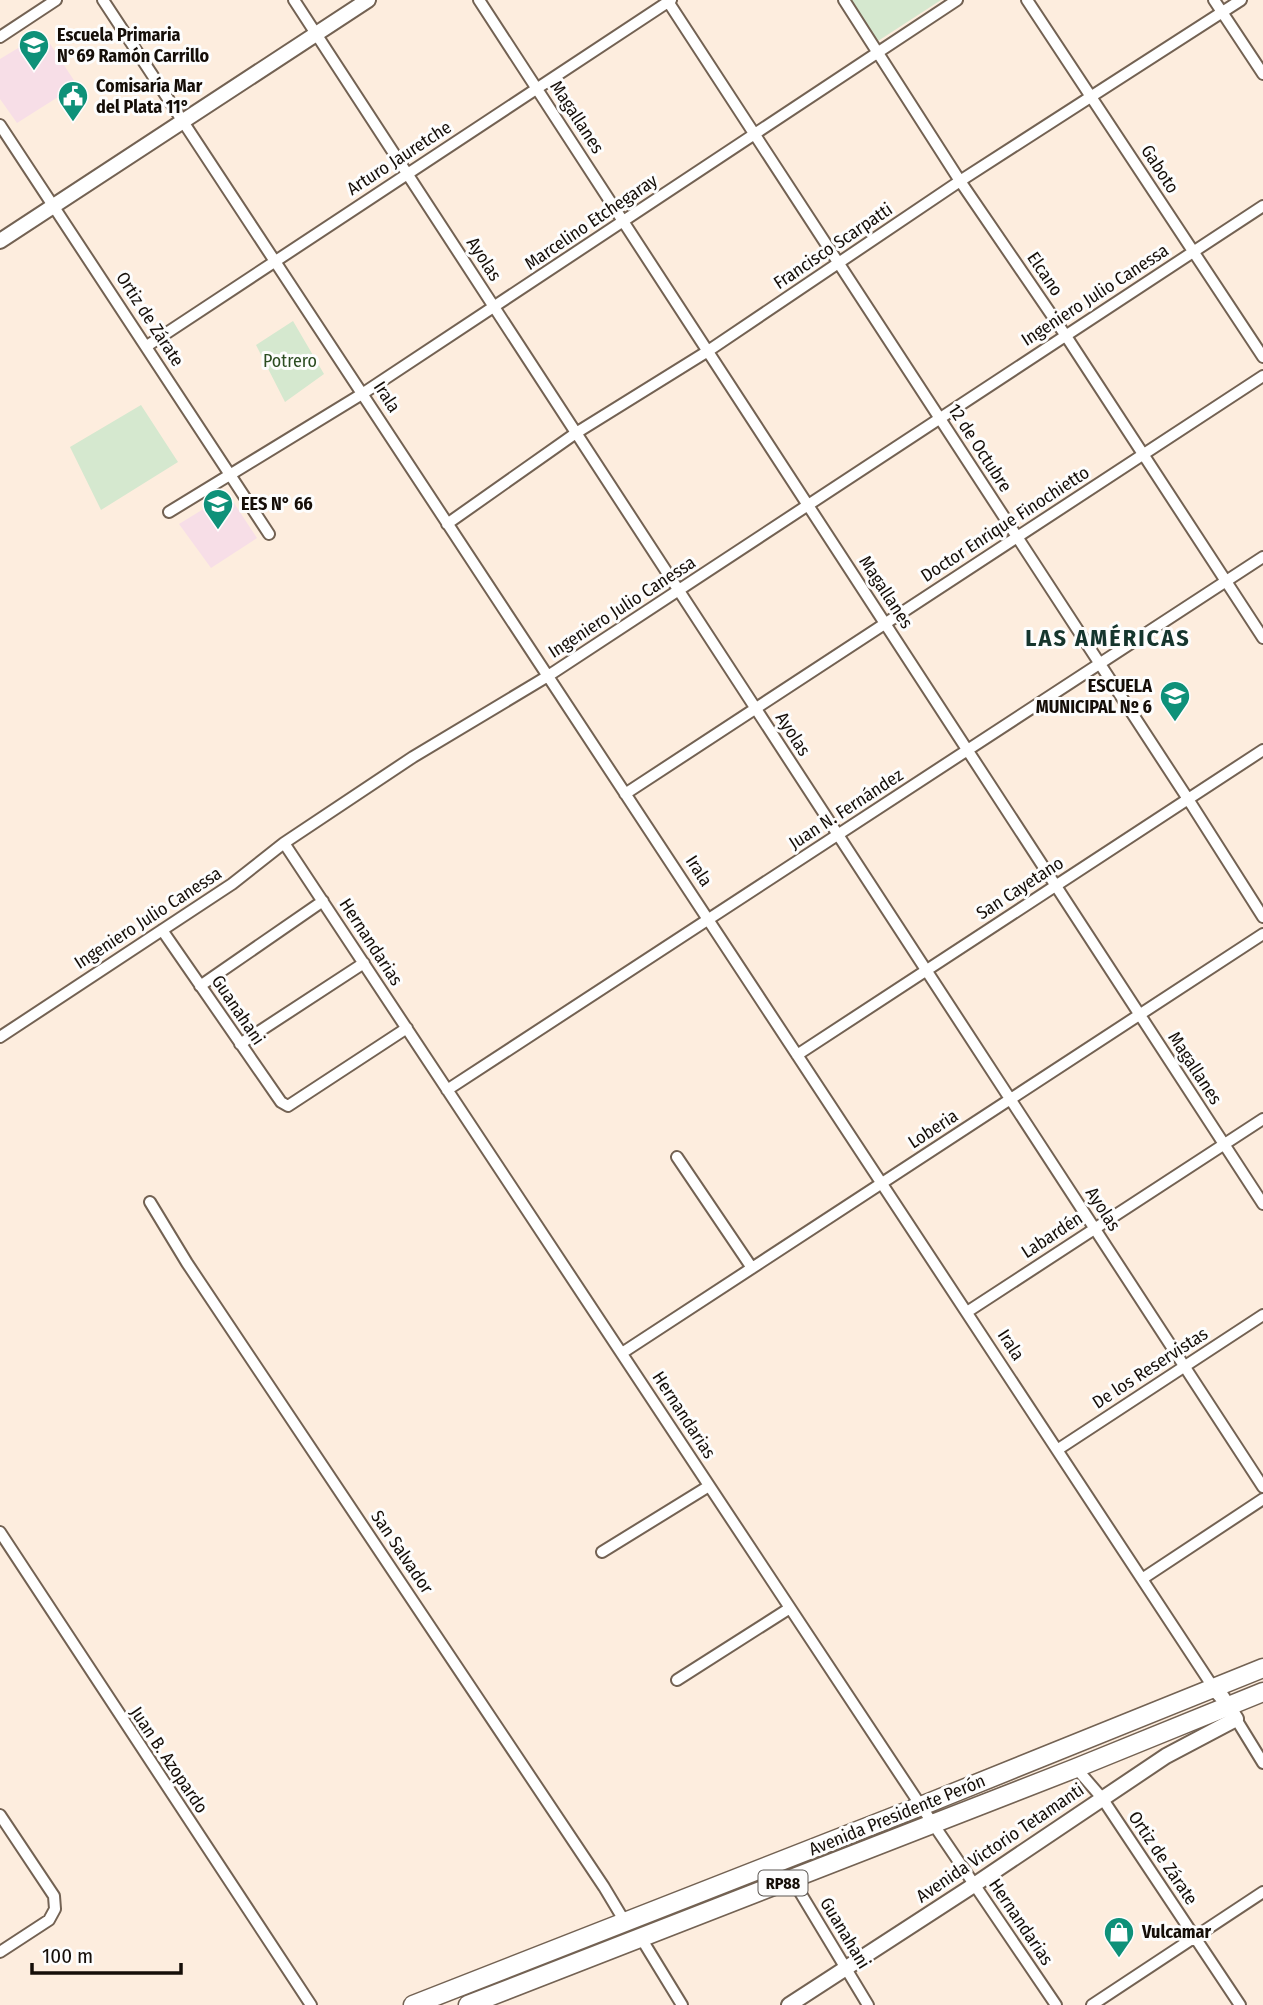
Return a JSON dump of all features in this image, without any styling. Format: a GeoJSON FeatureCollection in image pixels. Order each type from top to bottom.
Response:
{"type":"FeatureCollection","features":[{"type":"Feature","properties":{"kind":"highway","name":"Avenida Presidente Perón"},"geometry":{"type":"LineString","coordinates":[[413,2005],[921,1806],[1263,1668]]}},
{"type":"Feature","properties":{"kind":"highway","name":"Avenida Presidente Perón"},"geometry":{"type":"LineString","coordinates":[[468,2005],[1076,1768],[1232,1713],[1263,1692]]}},
{"type":"Feature","properties":{"kind":"main road"},"geometry":{"type":"LineString","coordinates":[[0,242],[368,0]]}},
{"type":"Feature","properties":{"kind":"main road","name":"Irala"},"geometry":{"type":"LineString","coordinates":[[1213,1687],[1232,1713]]}},
{"type":"Feature","properties":{"kind":"main road","name":"Avenida Victorio Tetamanti"},"geometry":{"type":"LineString","coordinates":[[789,2005],[1232,1713]]}},
{"type":"Feature","properties":{"kind":"street"},"geometry":{"type":"LineString","coordinates":[[0,37],[56,0]]}},
{"type":"Feature","properties":{"kind":"street","name":"Irala"},"geometry":{"type":"LineString","coordinates":[[103,0],[1213,1687]]}},
{"type":"Feature","properties":{"kind":"street","name":"Ayolas"},"geometry":{"type":"LineString","coordinates":[[295,0],[1263,1487]]}},
{"type":"Feature","properties":{"kind":"street","name":"Magallanes"},"geometry":{"type":"LineString","coordinates":[[479,0],[1263,1204]]}},
{"type":"Feature","properties":{"kind":"street","name":"Elcano"},"geometry":{"type":"LineString","coordinates":[[844,0],[960,181],[1066,336],[1263,638]]}},
{"type":"Feature","properties":{"kind":"street","name":"Marcelino Etchegaray"},"geometry":{"type":"LineString","coordinates":[[170,512],[362,394],[957,0]]}},
{"type":"Feature","properties":{"kind":"street","name":"Gaboto"},"geometry":{"type":"LineString","coordinates":[[1027,0],[1263,357]]}},
{"type":"Feature","properties":{"kind":"street"},"geometry":{"type":"LineString","coordinates":[[1214,0],[1263,74]]}},
{"type":"Feature","properties":{"kind":"street","name":"Francisco Scarpatti"},"geometry":{"type":"LineString","coordinates":[[447,524],[576,433],[708,351],[960,181],[1241,0]]}},
{"type":"Feature","properties":{"kind":"street","name":"Arturo Jauretche"},"geometry":{"type":"LineString","coordinates":[[147,346],[669,1]]}},
{"type":"Feature","properties":{"kind":"street","name":"12 de Octubre"},"geometry":{"type":"LineString","coordinates":[[669,1],[1263,917]]}},
{"type":"Feature","properties":{"kind":"street","name":"Ortiz de Zárate"},"geometry":{"type":"LineString","coordinates":[[1,128],[269,534]]}},
{"type":"Feature","properties":{"kind":"street","name":"Ingeniero Julio Canessa"},"geometry":{"type":"LineString","coordinates":[[0,1037],[232,884],[284,843],[413,757],[548,676],[1263,206]]}},
{"type":"Feature","properties":{"kind":"street","name":"Doctor Enrique Finochietto"},"geometry":{"type":"LineString","coordinates":[[625,794],[1263,376]]}},
{"type":"Feature","properties":{"kind":"street","name":"Juan N. Fernández"},"geometry":{"type":"LineString","coordinates":[[447,1090],[1263,557]]}},
{"type":"Feature","properties":{"kind":"street","name":"San Cayetano"},"geometry":{"type":"LineString","coordinates":[[797,1055],[1263,750]]}},
{"type":"Feature","properties":{"kind":"street","name":"Hernandarias"},"geometry":{"type":"LineString","coordinates":[[284,843],[921,1806],[1056,2005]]}},
{"type":"Feature","properties":{"kind":"street"},"geometry":{"type":"LineString","coordinates":[[200,986],[323,901]]}},
{"type":"Feature","properties":{"kind":"street","name":"Guanahani"},"geometry":{"type":"LineString","coordinates":[[162,930],[281,1102],[288,1106],[407,1028]]}},
{"type":"Feature","properties":{"kind":"street","name":"Loberia"},"geometry":{"type":"LineString","coordinates":[[622,1353],[1263,934]]}},
{"type":"Feature","properties":{"kind":"street"},"geometry":{"type":"LineString","coordinates":[[240,1044],[364,963]]}},
{"type":"Feature","properties":{"kind":"street","name":"Labardén"},"geometry":{"type":"LineString","coordinates":[[967,1312],[1263,1119]]}},
{"type":"Feature","properties":{"kind":"street"},"geometry":{"type":"LineString","coordinates":[[677,1157],[752,1268]]}},
{"type":"Feature","properties":{"kind":"street","name":"San Salvador"},"geometry":{"type":"LineString","coordinates":[[150,1202],[187,1263],[597,1876],[625,1922]]}},
{"type":"Feature","properties":{"kind":"street","name":"De los Reservistas"},"geometry":{"type":"LineString","coordinates":[[1057,1450],[1263,1315]]}},
{"type":"Feature","properties":{"kind":"street"},"geometry":{"type":"LineString","coordinates":[[603,1552],[709,1486]]}},
{"type":"Feature","properties":{"kind":"street"},"geometry":{"type":"LineString","coordinates":[[1142,1579],[1263,1499]]}},
{"type":"Feature","properties":{"kind":"street","name":"Juan B. Azopardo"},"geometry":{"type":"LineString","coordinates":[[0,1532],[311,2005]]}},
{"type":"Feature","properties":{"kind":"street"},"geometry":{"type":"LineString","coordinates":[[677,1680],[790,1608]]}},
{"type":"Feature","properties":{"kind":"street","name":"Irala"},"geometry":{"type":"LineString","coordinates":[[1232,1713],[1263,1763]]}},
{"type":"Feature","properties":{"kind":"street","name":"Ortiz de Zárate"},"geometry":{"type":"LineString","coordinates":[[1076,1768],[1101,1798],[1240,2005]]}},
{"type":"Feature","properties":{"kind":"street"},"geometry":{"type":"LineString","coordinates":[[0,1815],[54,1896],[55,1909],[49,1920],[0,1951]]}},
{"type":"Feature","properties":{"kind":"street","name":"Guanahani"},"geometry":{"type":"LineString","coordinates":[[792,1879],[868,2005]]}},
{"type":"Feature","properties":{"kind":"street"},"geometry":{"type":"LineString","coordinates":[[1092,2005],[1263,1892]]}},
{"type":"Feature","properties":{"kind":"street"},"geometry":{"type":"LineString","coordinates":[[641,1938],[682,2005]]}},
{"type":"Feature","properties":{"kind":"shaded area","name":"Escuela Primaria N°69 Ramón Carrillo"},"geometry":{"type":"Polygon","coordinates":[[[43,33],[77,85],[17,123],[0,99],[0,59],[43,33]]]}},
{"type":"Feature","properties":{"kind":"shaded area","name":"EES N° 66"},"geometry":{"type":"Polygon","coordinates":[[[228,494],[257,538],[211,568],[179,524],[228,494]]]}},
{"type":"Feature","properties":{"kind":"green space"},"geometry":{"type":"Polygon","coordinates":[[[851,0],[941,0],[878,41],[851,0]]]}},
{"type":"Feature","properties":{"kind":"green space","name":"Potrero"},"geometry":{"type":"Polygon","coordinates":[[[293,321],[324,374],[285,402],[256,345],[293,321]]]}},
{"type":"Feature","properties":{"kind":"green space"},"geometry":{"type":"Polygon","coordinates":[[[141,405],[178,462],[101,510],[70,447],[141,405]]]}},
{"type":"Feature","properties":{"kind":"place","name":"Escuela Primaria N°69 Ramón Carrillo"},"geometry":{"type":"Point","coordinates":[34,72]}},
{"type":"Feature","properties":{"kind":"place","name":"Comisaría Mar del Plata 11°"},"geometry":{"type":"Point","coordinates":[73,123]}},
{"type":"Feature","properties":{"kind":"place","name":"EES N° 66"},"geometry":{"type":"Point","coordinates":[218,531]}},
{"type":"Feature","properties":{"kind":"place","name":"ESCUELA MUNICIPAL Nº 6"},"geometry":{"type":"Point","coordinates":[1175,723]}},
{"type":"Feature","properties":{"kind":"place","name":"Vulcamar"},"geometry":{"type":"Point","coordinates":[1119,1959]}},
{"type":"Feature","properties":{"kind":"district","name":"LAS AMÉRICAS"},"geometry":{"type":"Point","coordinates":[1108,638]}}]}
